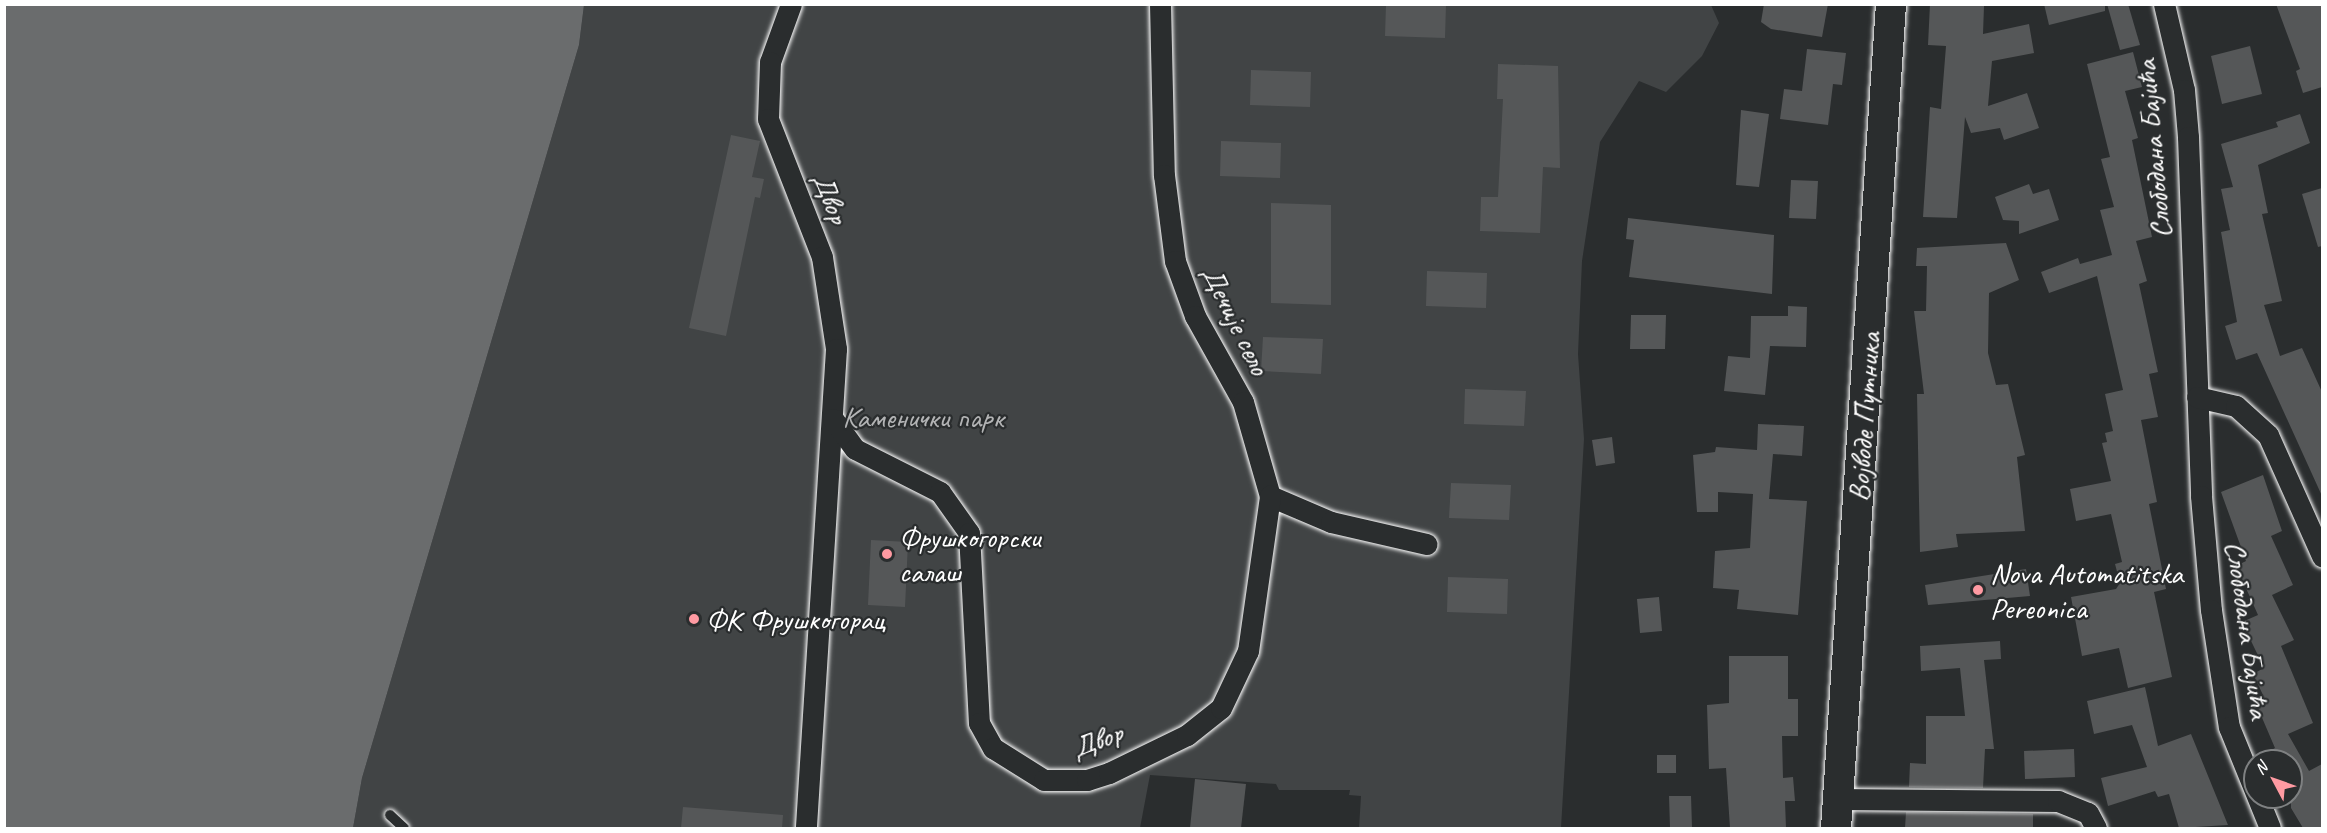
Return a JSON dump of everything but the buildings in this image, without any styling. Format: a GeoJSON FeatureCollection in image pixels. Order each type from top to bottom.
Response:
{"type":"FeatureCollection","features":[{"type":"Feature","properties":{"kind":"main road","name":"Војводе Путника"},"geometry":{"type":"LineString","coordinates":[[1837,814],[1891,4]]}},
{"type":"Feature","properties":{"kind":"street","name":"Двор"},"geometry":{"type":"LineString","coordinates":[[791,4],[770,62],[768,119],[833,299],[833,419],[806,828]]}},
{"type":"Feature","properties":{"kind":"street","name":"Дечије село"},"geometry":{"type":"LineString","coordinates":[[1160,4],[1164,176],[1174,261],[1195,316],[1243,402],[1270,496]]}},
{"type":"Feature","properties":{"kind":"street","name":"Слободана Бајића"},"geometry":{"type":"LineString","coordinates":[[2164,4],[2188,137],[2197,397],[2219,673],[2229,727],[2270,828]]}},
{"type":"Feature","properties":{"kind":"street"},"geometry":{"type":"LineString","coordinates":[[2197,397],[2236,406],[2268,435],[2322,556]]}},
{"type":"Feature","properties":{"kind":"street","name":"Двор"},"geometry":{"type":"LineString","coordinates":[[833,419],[855,449],[921,480],[955,509],[969,533],[974,561],[972,655],[979,723],[999,753],[1044,780],[1086,780],[1109,772],[1187,735],[1221,708],[1248,651],[1270,496]]}},
{"type":"Feature","properties":{"kind":"street"},"geometry":{"type":"LineString","coordinates":[[1270,496],[1331,522],[1426,544]]}},
{"type":"Feature","properties":{"kind":"street"},"geometry":{"type":"LineString","coordinates":[[1837,814],[2058,801],[2088,813],[2096,828]]}},
{"type":"Feature","properties":{"kind":"lane"},"geometry":{"type":"LineString","coordinates":[[390,814],[404,828]]}},
{"type":"Feature","properties":{"kind":"green space","name":"Каменички парк"},"geometry":{"type":"Polygon","coordinates":[[[584,5],[1711,5],[1719,23],[1702,56],[1666,92],[1639,81],[1600,142],[1582,261],[1578,354],[1584,439],[1561,828],[1359,828],[1361,796],[1349,795],[1350,790],[1279,790],[1276,784],[1150,775],[1140,828],[353,828],[362,778],[579,45],[584,5]]]}},
{"type":"Feature","properties":{"kind":"shaded area"},"geometry":{"type":"Polygon","coordinates":[[[5,4],[584,5],[579,45],[362,778],[353,828],[5,828],[5,4]]]}},
{"type":"Feature","properties":{"kind":"place","name":"Фрушкогорски салаш"},"geometry":{"type":"Point","coordinates":[887,554]}},
{"type":"Feature","properties":{"kind":"place","name":"Nova Automatitska Pereonica"},"geometry":{"type":"Point","coordinates":[1978,590]}},
{"type":"Feature","properties":{"kind":"place","name":"ФК Фрушкогорац"},"geometry":{"type":"Point","coordinates":[694,619]}}]}
